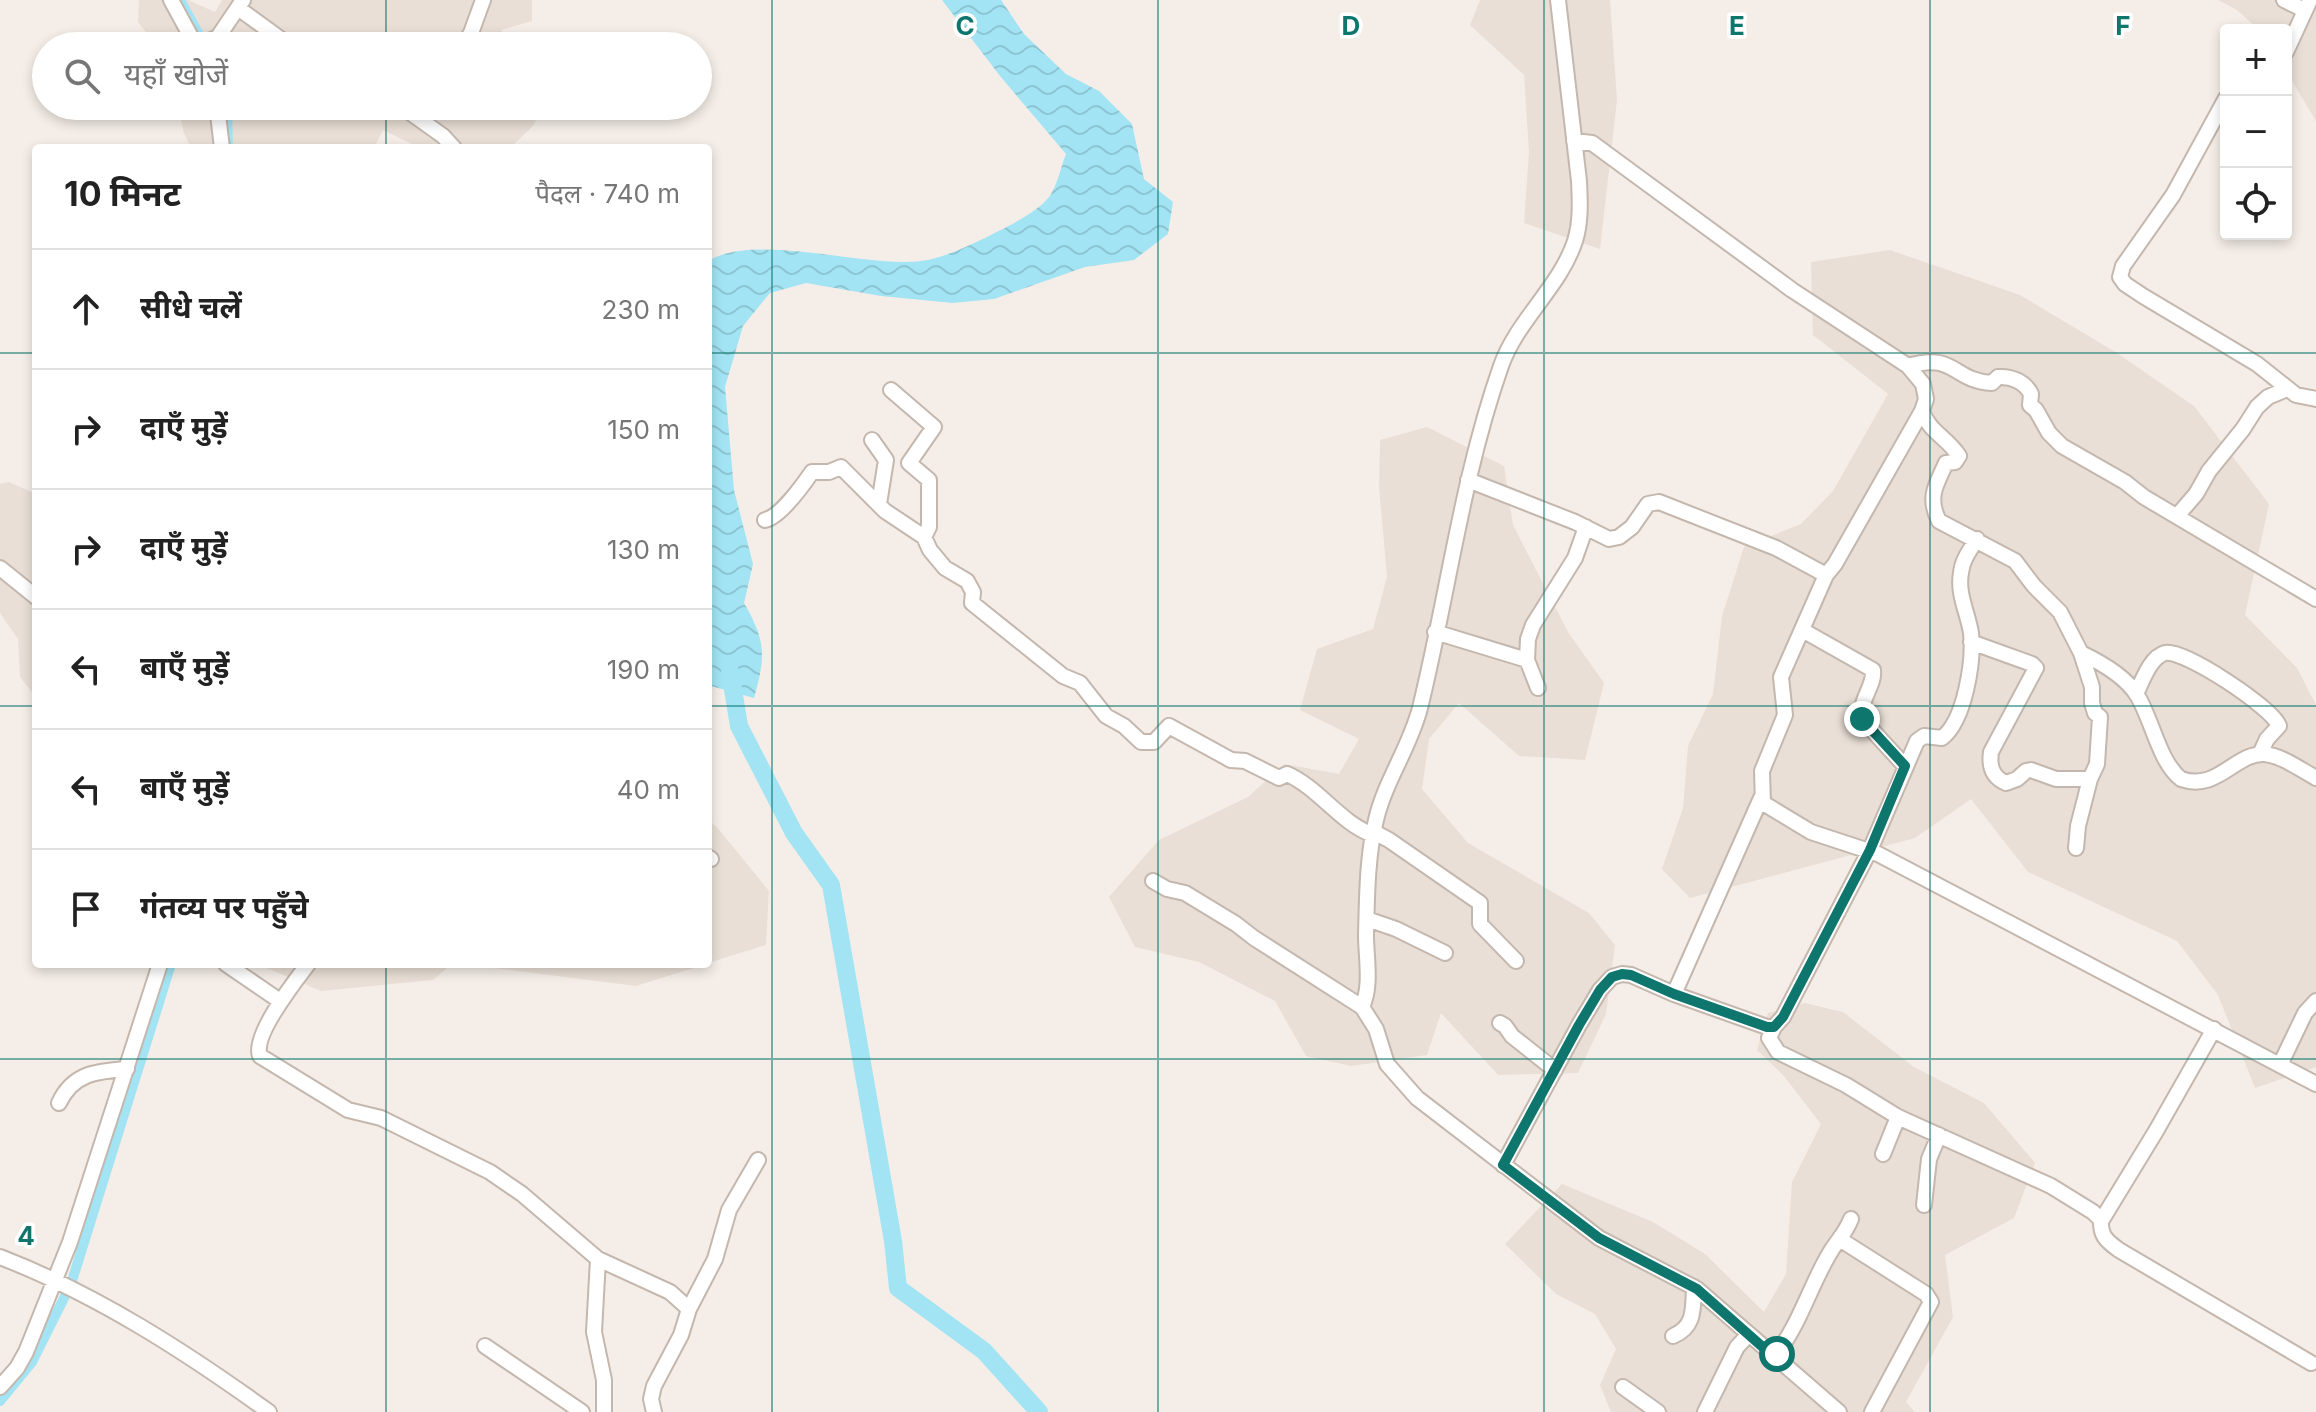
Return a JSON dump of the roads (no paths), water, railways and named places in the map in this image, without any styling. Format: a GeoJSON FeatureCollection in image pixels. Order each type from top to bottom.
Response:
{"type":"FeatureCollection","features":[{"type":"Feature","properties":{"kind":"street"},"geometry":{"type":"LineString","coordinates":[[171,0],[190,32]]}},
{"type":"Feature","properties":{"kind":"street"},"geometry":{"type":"LineString","coordinates":[[471,32],[483,0]]}},
{"type":"Feature","properties":{"kind":"street"},"geometry":{"type":"LineString","coordinates":[[1362,1007],[1368,985],[1377,834],[1390,781],[1417,720],[1494,386],[1507,350],[1567,259],[1574,243],[1580,205],[1579,140],[1558,0]]}},
{"type":"Feature","properties":{"kind":"street"},"geometry":{"type":"LineString","coordinates":[[2284,0],[2307,5],[2292,39]]}},
{"type":"Feature","properties":{"kind":"street"},"geometry":{"type":"LineString","coordinates":[[221,32],[240,4],[273,32]]}},
{"type":"Feature","properties":{"kind":"street"},"geometry":{"type":"LineString","coordinates":[[2220,109],[2173,195],[2123,266],[2120,277],[2143,296],[2257,364],[2287,389],[2316,399]]}},
{"type":"Feature","properties":{"kind":"street"},"geometry":{"type":"LineString","coordinates":[[219,120],[222,144]]}},
{"type":"Feature","properties":{"kind":"street"},"geometry":{"type":"LineString","coordinates":[[421,120],[450,144]]}},
{"type":"Feature","properties":{"kind":"street"},"geometry":{"type":"LineString","coordinates":[[1579,140],[1792,290],[1908,366],[1923,384],[1926,399],[1922,411],[1826,575],[1804,631],[1781,677],[1786,709],[1784,722],[1766,757],[1761,798],[1674,994]]}},
{"type":"Feature","properties":{"kind":"street"},"geometry":{"type":"LineString","coordinates":[[1908,366],[1933,360],[1943,362],[1977,381],[1992,383],[1998,377],[2006,376],[2023,382],[2031,394],[2030,405],[2055,441],[2316,599]]}},
{"type":"Feature","properties":{"kind":"street"},"geometry":{"type":"LineString","coordinates":[[2177,516],[2257,407],[2268,397],[2287,389]]}},
{"type":"Feature","properties":{"kind":"street"},"geometry":{"type":"LineString","coordinates":[[891,390],[934,427],[909,463],[929,480],[929,527],[924,537]]}},
{"type":"Feature","properties":{"kind":"street"},"geometry":{"type":"LineString","coordinates":[[1922,411],[1927,425],[1959,456],[1955,462],[1946,463],[1933,488],[1936,516],[1942,524],[1977,539],[2015,561],[2060,612],[2081,653],[2092,687],[2092,703],[2100,717],[2097,764],[2078,826],[2076,848]]}},
{"type":"Feature","properties":{"kind":"street"},"geometry":{"type":"LineString","coordinates":[[872,440],[886,460],[879,504]]}},
{"type":"Feature","properties":{"kind":"street"},"geometry":{"type":"LineString","coordinates":[[765,520],[771,519],[781,509],[812,472],[829,472],[841,467],[862,490],[924,537],[945,568],[967,581],[973,592],[972,603],[1063,676],[1080,683],[1106,716],[1124,726],[1141,742],[1154,742],[1169,726],[1231,760],[1245,761],[1279,778],[1287,774],[1299,780],[1361,830],[1377,834],[1480,903],[1480,924],[1516,961]]}},
{"type":"Feature","properties":{"kind":"street"},"geometry":{"type":"LineString","coordinates":[[1473,481],[1609,539],[1619,537],[1632,527],[1648,504],[1659,502],[1776,548],[1826,575]]}},
{"type":"Feature","properties":{"kind":"street"},"geometry":{"type":"LineString","coordinates":[[1538,688],[1527,660],[1530,632],[1575,558],[1586,527]]}},
{"type":"Feature","properties":{"kind":"street"},"geometry":{"type":"LineString","coordinates":[[1977,539],[1963,562],[1960,578],[1960,594],[1971,642],[1969,677],[1952,729],[1942,738],[1920,737],[1870,850],[1786,1012],[1769,1038],[1778,1052],[1846,1085],[1898,1117],[2051,1186],[2101,1218]]}},
{"type":"Feature","properties":{"kind":"street"},"geometry":{"type":"LineString","coordinates":[[0,568],[32,594]]}},
{"type":"Feature","properties":{"kind":"street"},"geometry":{"type":"LineString","coordinates":[[1804,631],[1873,670],[1874,678],[1862,699],[1862,719],[1905,766]]}},
{"type":"Feature","properties":{"kind":"street"},"geometry":{"type":"LineString","coordinates":[[1439,633],[1527,660]]}},
{"type":"Feature","properties":{"kind":"street"},"geometry":{"type":"LineString","coordinates":[[1971,642],[2036,668],[1991,752],[1990,765],[1994,774],[2006,783],[2031,770],[2056,779],[2090,779]]}},
{"type":"Feature","properties":{"kind":"street"},"geometry":{"type":"LineString","coordinates":[[2081,653],[2116,675],[2136,694],[2172,770],[2181,779],[2204,781],[2260,754],[2274,756],[2316,778]]}},
{"type":"Feature","properties":{"kind":"street"},"geometry":{"type":"LineString","coordinates":[[2136,694],[2148,670],[2161,654],[2173,654],[2195,663],[2255,701],[2278,720],[2279,726],[2267,739],[2260,754]]}},
{"type":"Feature","properties":{"kind":"street"},"geometry":{"type":"LineString","coordinates":[[1761,798],[1769,808],[1811,832],[1870,850],[2316,1084]]}},
{"type":"Feature","properties":{"kind":"street"},"geometry":{"type":"LineString","coordinates":[[1153,881],[1167,889],[1185,893],[1362,1007],[1376,1029],[1383,1055],[1392,1072],[1417,1098],[1506,1160],[1599,1238],[1694,1287],[1749,1334],[1778,1353],[1839,1412]]}},
{"type":"Feature","properties":{"kind":"street"},"geometry":{"type":"LineString","coordinates":[[1372,921],[1445,953]]}},
{"type":"Feature","properties":{"kind":"street"},"geometry":{"type":"LineString","coordinates":[[0,1387],[17,1368],[63,1285],[70,1242],[159,968]]}},
{"type":"Feature","properties":{"kind":"street"},"geometry":{"type":"LineString","coordinates":[[232,968],[280,1001]]}},
{"type":"Feature","properties":{"kind":"street"},"geometry":{"type":"LineString","coordinates":[[305,968],[280,1001],[258,1046],[260,1056],[348,1110],[381,1118],[490,1172],[522,1194],[598,1259],[670,1292],[689,1309]]}},
{"type":"Feature","properties":{"kind":"street"},"geometry":{"type":"LineString","coordinates":[[1506,1160],[1600,990],[1612,977],[1631,975],[1674,994],[1774,1027]]}},
{"type":"Feature","properties":{"kind":"street"},"geometry":{"type":"LineString","coordinates":[[2280,1065],[2305,1013],[2316,1001]]}},
{"type":"Feature","properties":{"kind":"street"},"geometry":{"type":"LineString","coordinates":[[1500,1023],[1555,1070]]}},
{"type":"Feature","properties":{"kind":"street"},"geometry":{"type":"LineString","coordinates":[[2101,1218],[2107,1215],[2214,1029]]}},
{"type":"Feature","properties":{"kind":"street"},"geometry":{"type":"LineString","coordinates":[[59,1103],[67,1086],[91,1073],[127,1069]]}},
{"type":"Feature","properties":{"kind":"street"},"geometry":{"type":"LineString","coordinates":[[1883,1154],[1898,1117]]}},
{"type":"Feature","properties":{"kind":"street"},"geometry":{"type":"LineString","coordinates":[[1924,1205],[1929,1159],[1939,1135]]}},
{"type":"Feature","properties":{"kind":"street"},"geometry":{"type":"LineString","coordinates":[[654,1412],[651,1399],[654,1386],[715,1259],[729,1210],[758,1160]]}},
{"type":"Feature","properties":{"kind":"street"},"geometry":{"type":"LineString","coordinates":[[2101,1218],[2100,1230],[2104,1240],[2311,1363]]}},
{"type":"Feature","properties":{"kind":"street"},"geometry":{"type":"LineString","coordinates":[[1778,1353],[1851,1219]]}},
{"type":"Feature","properties":{"kind":"street"},"geometry":{"type":"LineString","coordinates":[[1841,1240],[1926,1294],[1931,1302],[1872,1412]]}},
{"type":"Feature","properties":{"kind":"street"},"geometry":{"type":"LineString","coordinates":[[0,1257],[63,1285],[139,1327],[269,1412]]}},
{"type":"Feature","properties":{"kind":"street"},"geometry":{"type":"LineString","coordinates":[[598,1259],[594,1332],[604,1380],[604,1412]]}},
{"type":"Feature","properties":{"kind":"street"},"geometry":{"type":"LineString","coordinates":[[1673,1336],[1688,1328],[1694,1287]]}},
{"type":"Feature","properties":{"kind":"street"},"geometry":{"type":"LineString","coordinates":[[1705,1412],[1737,1347],[1749,1334]]}},
{"type":"Feature","properties":{"kind":"street"},"geometry":{"type":"LineString","coordinates":[[485,1346],[582,1412]]}},
{"type":"Feature","properties":{"kind":"street"},"geometry":{"type":"LineString","coordinates":[[1623,1387],[1658,1412]]}},
{"type":"Feature","properties":{"kind":"water"},"geometry":{"type":"Polygon","coordinates":[[[942,0],[1001,0],[1024,34],[1066,74],[1099,91],[1132,124],[1144,179],[1173,202],[1168,234],[1134,260],[1085,267],[994,299],[953,303],[881,296],[806,283],[770,293],[743,326],[725,387],[734,490],[753,564],[744,603],[760,639],[761,671],[754,698],[712,686],[712,259],[729,253],[781,250],[870,260],[921,261],[966,247],[1024,218],[1040,206],[1053,190],[1066,154],[1000,76],[942,0]]]}},
{"type":"Feature","properties":{"kind":"waterway"},"geometry":{"type":"LineString","coordinates":[[180,0],[197,32]]}},
{"type":"Feature","properties":{"kind":"waterway"},"geometry":{"type":"LineString","coordinates":[[227,120],[228,144]]}},
{"type":"Feature","properties":{"kind":"waterway"},"geometry":{"type":"LineString","coordinates":[[730,671],[739,726],[794,833],[831,885],[893,1241],[898,1288],[984,1351],[1039,1412]]}},
{"type":"Feature","properties":{"kind":"waterway"},"geometry":{"type":"LineString","coordinates":[[0,1401],[32,1362],[71,1284],[170,968]]}}]}
